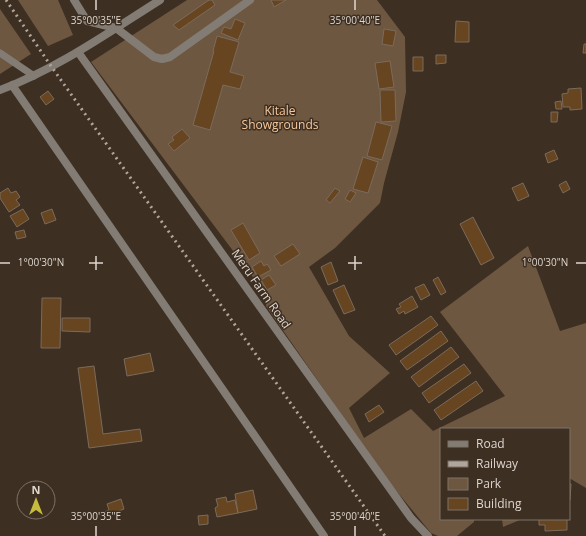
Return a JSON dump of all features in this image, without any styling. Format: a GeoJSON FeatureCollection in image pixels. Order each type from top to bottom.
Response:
{"type":"FeatureCollection","features":[{"type":"Feature","properties":{"kind":"street"},"geometry":{"type":"LineString","coordinates":[[74,0],[87,21],[116,28],[154,57],[162,59],[170,57],[250,0]]}},
{"type":"Feature","properties":{"kind":"street"},"geometry":{"type":"LineString","coordinates":[[0,90],[34,76],[78,52],[160,0]]}},
{"type":"Feature","properties":{"kind":"street","name":"Meru Farm Road"},"geometry":{"type":"LineString","coordinates":[[78,52],[411,518],[428,536]]}},
{"type":"Feature","properties":{"kind":"street"},"geometry":{"type":"LineString","coordinates":[[12,85],[324,536]]}},
{"type":"Feature","properties":{"kind":"lane"},"geometry":{"type":"LineString","coordinates":[[0,53],[34,76]]}},
{"type":"Feature","properties":{"kind":"green space"},"geometry":{"type":"Polygon","coordinates":[[[18,0],[58,0],[73,35],[48,46],[18,0]]]}},
{"type":"Feature","properties":{"kind":"green space","name":"Kitale Showgrounds"},"geometry":{"type":"Polygon","coordinates":[[[187,0],[377,0],[405,37],[406,92],[398,132],[380,203],[335,248],[309,267],[349,336],[390,373],[349,408],[364,438],[411,409],[433,431],[505,396],[440,312],[528,246],[560,331],[586,323],[586,488],[570,479],[570,428],[440,428],[440,520],[474,520],[474,522],[457,536],[438,536],[431,533],[385,477],[266,306],[267,296],[91,62],[187,0]]]}},
{"type":"Feature","properties":{"kind":"green space"},"geometry":{"type":"Polygon","coordinates":[[[0,9],[31,54],[0,74],[0,9]]]}},
{"type":"Feature","properties":{"kind":"green space"},"geometry":{"type":"Polygon","coordinates":[[[502,520],[520,520],[503,527],[502,520]]]}},
{"type":"Feature","properties":{"kind":"building"},"geometry":{"type":"Polygon","coordinates":[[[209,0],[212,0],[215,5],[179,30],[173,25],[209,0]]]}},
{"type":"Feature","properties":{"kind":"building"},"geometry":{"type":"Polygon","coordinates":[[[271,0],[286,0],[274,7],[271,0]]]}},
{"type":"Feature","properties":{"kind":"building"},"geometry":{"type":"Polygon","coordinates":[[[235,19],[245,23],[238,40],[221,33],[224,27],[231,29],[235,19]]]}},
{"type":"Feature","properties":{"kind":"building"},"geometry":{"type":"Polygon","coordinates":[[[456,21],[469,22],[469,42],[455,42],[456,21]]]}},
{"type":"Feature","properties":{"kind":"building"},"geometry":{"type":"Polygon","coordinates":[[[384,29],[396,31],[393,46],[382,44],[384,29]]]}},
{"type":"Feature","properties":{"kind":"building"},"geometry":{"type":"Polygon","coordinates":[[[217,36],[239,42],[230,72],[244,76],[240,89],[223,85],[210,130],[193,125],[217,36]]]}},
{"type":"Feature","properties":{"kind":"building"},"geometry":{"type":"Polygon","coordinates":[[[584,44],[586,44],[586,53],[583,53],[584,44]]]}},
{"type":"Feature","properties":{"kind":"building"},"geometry":{"type":"Polygon","coordinates":[[[436,55],[446,55],[446,63],[436,64],[436,55]]]}},
{"type":"Feature","properties":{"kind":"building"},"geometry":{"type":"Polygon","coordinates":[[[413,57],[423,57],[423,71],[413,71],[413,57]]]}},
{"type":"Feature","properties":{"kind":"building"},"geometry":{"type":"Polygon","coordinates":[[[390,61],[394,87],[379,89],[375,63],[390,61]]]}},
{"type":"Feature","properties":{"kind":"building"},"geometry":{"type":"Polygon","coordinates":[[[581,88],[582,109],[570,110],[570,107],[563,107],[562,94],[568,93],[568,89],[581,88]]]}},
{"type":"Feature","properties":{"kind":"building"},"geometry":{"type":"Polygon","coordinates":[[[380,90],[395,90],[396,121],[381,122],[380,90]]]}},
{"type":"Feature","properties":{"kind":"building"},"geometry":{"type":"Polygon","coordinates":[[[48,91],[54,99],[46,105],[40,97],[48,91]]]}},
{"type":"Feature","properties":{"kind":"building"},"geometry":{"type":"Polygon","coordinates":[[[561,101],[562,109],[556,109],[555,102],[561,101]]]}},
{"type":"Feature","properties":{"kind":"building"},"geometry":{"type":"Polygon","coordinates":[[[551,112],[558,112],[557,122],[551,122],[551,112]]]}},
{"type":"Feature","properties":{"kind":"building"},"geometry":{"type":"Polygon","coordinates":[[[376,122],[392,126],[382,160],[367,156],[376,122]]]}},
{"type":"Feature","properties":{"kind":"building"},"geometry":{"type":"Polygon","coordinates":[[[182,129],[190,138],[174,151],[168,144],[174,140],[172,137],[182,129]]]}},
{"type":"Feature","properties":{"kind":"building"},"geometry":{"type":"Polygon","coordinates":[[[554,150],[558,159],[548,163],[545,154],[554,150]]]}},
{"type":"Feature","properties":{"kind":"building"},"geometry":{"type":"Polygon","coordinates":[[[363,157],[378,162],[368,193],[353,189],[363,157]]]}},
{"type":"Feature","properties":{"kind":"building"},"geometry":{"type":"Polygon","coordinates":[[[566,181],[570,189],[563,193],[559,185],[566,181]]]}},
{"type":"Feature","properties":{"kind":"building"},"geometry":{"type":"Polygon","coordinates":[[[523,183],[529,196],[518,201],[512,188],[523,183]]]}},
{"type":"Feature","properties":{"kind":"building"},"geometry":{"type":"Polygon","coordinates":[[[8,188],[11,193],[16,191],[20,197],[16,200],[20,205],[9,212],[0,198],[0,193],[8,188]]]}},
{"type":"Feature","properties":{"kind":"building"},"geometry":{"type":"Polygon","coordinates":[[[335,188],[340,191],[330,203],[326,200],[335,188]]]}},
{"type":"Feature","properties":{"kind":"building"},"geometry":{"type":"Polygon","coordinates":[[[350,190],[356,193],[350,202],[345,199],[350,190]]]}},
{"type":"Feature","properties":{"kind":"building"},"geometry":{"type":"Polygon","coordinates":[[[23,209],[29,219],[17,227],[10,216],[23,209]]]}},
{"type":"Feature","properties":{"kind":"building"},"geometry":{"type":"Polygon","coordinates":[[[52,209],[56,220],[45,224],[41,213],[52,209]]]}},
{"type":"Feature","properties":{"kind":"building"},"geometry":{"type":"Polygon","coordinates":[[[473,217],[494,258],[481,265],[460,224],[473,217]]]}},
{"type":"Feature","properties":{"kind":"building"},"geometry":{"type":"Polygon","coordinates":[[[243,223],[260,253],[249,260],[231,230],[243,223]]]}},
{"type":"Feature","properties":{"kind":"building"},"geometry":{"type":"Polygon","coordinates":[[[24,230],[26,237],[17,239],[15,232],[24,230]]]}},
{"type":"Feature","properties":{"kind":"building"},"geometry":{"type":"Polygon","coordinates":[[[293,244],[300,254],[281,266],[274,256],[293,244]]]}},
{"type":"Feature","properties":{"kind":"building"},"geometry":{"type":"Polygon","coordinates":[[[261,261],[264,266],[267,264],[271,270],[258,277],[252,267],[261,261]]]}},
{"type":"Feature","properties":{"kind":"building"},"geometry":{"type":"Polygon","coordinates":[[[331,262],[338,281],[328,285],[321,267],[331,262]]]}},
{"type":"Feature","properties":{"kind":"building"},"geometry":{"type":"Polygon","coordinates":[[[269,275],[276,285],[267,290],[261,280],[269,275]]]}},
{"type":"Feature","properties":{"kind":"building"},"geometry":{"type":"Polygon","coordinates":[[[438,277],[446,292],[441,295],[433,280],[438,277]]]}},
{"type":"Feature","properties":{"kind":"building"},"geometry":{"type":"Polygon","coordinates":[[[424,284],[430,295],[421,300],[415,288],[424,284]]]}},
{"type":"Feature","properties":{"kind":"building"},"geometry":{"type":"Polygon","coordinates":[[[344,285],[355,310],[344,314],[333,290],[344,285]]]}},
{"type":"Feature","properties":{"kind":"building"},"geometry":{"type":"Polygon","coordinates":[[[412,296],[418,307],[405,314],[404,311],[399,314],[396,309],[401,307],[399,304],[412,296]]]}},
{"type":"Feature","properties":{"kind":"building"},"geometry":{"type":"Polygon","coordinates":[[[42,298],[61,298],[60,348],[41,348],[42,298]]]}},
{"type":"Feature","properties":{"kind":"building"},"geometry":{"type":"Polygon","coordinates":[[[431,316],[438,325],[396,355],[389,345],[431,316]]]}},
{"type":"Feature","properties":{"kind":"building"},"geometry":{"type":"Polygon","coordinates":[[[62,318],[90,318],[90,332],[62,331],[62,318]]]}},
{"type":"Feature","properties":{"kind":"building"},"geometry":{"type":"Polygon","coordinates":[[[441,331],[448,341],[407,370],[400,361],[441,331]]]}},
{"type":"Feature","properties":{"kind":"building"},"geometry":{"type":"Polygon","coordinates":[[[451,347],[459,357],[419,387],[411,377],[451,347]]]}},
{"type":"Feature","properties":{"kind":"building"},"geometry":{"type":"Polygon","coordinates":[[[150,353],[154,371],[127,376],[124,359],[150,353]]]}},
{"type":"Feature","properties":{"kind":"building"},"geometry":{"type":"Polygon","coordinates":[[[464,364],[471,373],[429,403],[422,393],[464,364]]]}},
{"type":"Feature","properties":{"kind":"building"},"geometry":{"type":"Polygon","coordinates":[[[94,366],[103,434],[140,429],[142,441],[89,448],[78,368],[94,366]]]}},
{"type":"Feature","properties":{"kind":"building"},"geometry":{"type":"Polygon","coordinates":[[[476,381],[483,391],[441,420],[434,410],[476,381]]]}},
{"type":"Feature","properties":{"kind":"building"},"geometry":{"type":"Polygon","coordinates":[[[379,405],[384,412],[369,422],[365,414],[379,405]]]}},
{"type":"Feature","properties":{"kind":"building"},"geometry":{"type":"Polygon","coordinates":[[[253,490],[257,509],[238,513],[235,494],[253,490]]]}},
{"type":"Feature","properties":{"kind":"building"},"geometry":{"type":"Polygon","coordinates":[[[226,497],[227,502],[235,500],[238,513],[217,517],[215,508],[218,506],[216,499],[226,497]]]}},
{"type":"Feature","properties":{"kind":"building"},"geometry":{"type":"Polygon","coordinates":[[[121,499],[124,509],[106,516],[104,512],[109,510],[107,504],[121,499]]]}},
{"type":"Feature","properties":{"kind":"building"},"geometry":{"type":"Polygon","coordinates":[[[208,515],[208,524],[199,525],[198,516],[208,515]]]}},
{"type":"Feature","properties":{"kind":"building"},"geometry":{"type":"Polygon","coordinates":[[[539,520],[567,520],[567,530],[545,531],[545,525],[539,525],[539,520]]]}},
{"type":"Feature","properties":{"kind":"railway"},"geometry":{"type":"LineString","coordinates":[[6,0],[51,66],[385,536]]}}]}
